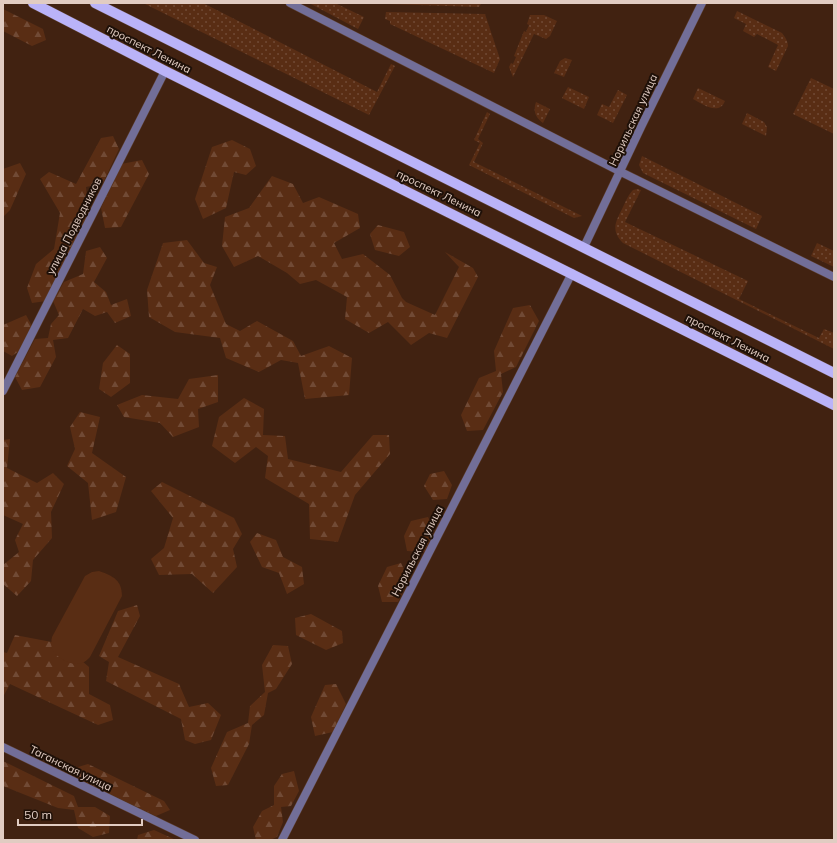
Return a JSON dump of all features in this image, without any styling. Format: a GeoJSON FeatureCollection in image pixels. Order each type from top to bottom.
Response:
{"type":"FeatureCollection","features":[{"type":"Feature","properties":{"kind":"main road","name":"проспект Ленина"},"geometry":{"type":"LineString","coordinates":[[32,3],[834,405]]}},
{"type":"Feature","properties":{"kind":"main road","name":"проспект Ленина"},"geometry":{"type":"LineString","coordinates":[[95,3],[834,373]]}},
{"type":"Feature","properties":{"kind":"street"},"geometry":{"type":"LineString","coordinates":[[290,3],[621,172],[834,277]]}},
{"type":"Feature","properties":{"kind":"street","name":"Норильская улица"},"geometry":{"type":"LineString","coordinates":[[584,247],[702,3]]}},
{"type":"Feature","properties":{"kind":"street","name":"улица Подводников"},"geometry":{"type":"LineString","coordinates":[[3,391],[165,71]]}},
{"type":"Feature","properties":{"kind":"street","name":"Норильская улица"},"geometry":{"type":"LineString","coordinates":[[282,840],[572,273]]}},
{"type":"Feature","properties":{"kind":"street","name":"Таганская улица"},"geometry":{"type":"LineString","coordinates":[[3,747],[195,840]]}},
{"type":"Feature","properties":{"kind":"green space"},"geometry":{"type":"Polygon","coordinates":[[[143,3],[203,3],[377,92],[391,64],[395,66],[369,115],[143,3]]]}},
{"type":"Feature","properties":{"kind":"green space"},"geometry":{"type":"Polygon","coordinates":[[[309,3],[335,3],[364,17],[358,29],[309,3]]]}},
{"type":"Feature","properties":{"kind":"green space"},"geometry":{"type":"Polygon","coordinates":[[[386,4],[481,4],[479,7],[386,4]]]}},
{"type":"Feature","properties":{"kind":"green space"},"geometry":{"type":"Polygon","coordinates":[[[3,9],[43,29],[46,40],[32,46],[3,31],[3,9]]]}},
{"type":"Feature","properties":{"kind":"green space"},"geometry":{"type":"Polygon","coordinates":[[[737,11],[782,33],[788,46],[776,71],[768,67],[778,45],[757,34],[754,37],[743,31],[746,24],[734,18],[737,11]]]}},
{"type":"Feature","properties":{"kind":"green space"},"geometry":{"type":"Polygon","coordinates":[[[386,12],[485,14],[500,59],[494,73],[390,24],[390,21],[385,19],[386,12]]]}},
{"type":"Feature","properties":{"kind":"green space"},"geometry":{"type":"Polygon","coordinates":[[[530,15],[544,15],[557,21],[550,36],[546,39],[534,34],[513,77],[509,67],[511,63],[513,64],[516,57],[514,56],[524,31],[526,32],[529,25],[527,24],[530,15]]]}},
{"type":"Feature","properties":{"kind":"green space"},"geometry":{"type":"Polygon","coordinates":[[[565,58],[572,60],[564,77],[554,73],[560,61],[565,58]]]}},
{"type":"Feature","properties":{"kind":"green space"},"geometry":{"type":"Polygon","coordinates":[[[811,78],[834,89],[834,134],[793,114],[811,78]]]}},
{"type":"Feature","properties":{"kind":"green space"},"geometry":{"type":"Polygon","coordinates":[[[568,87],[589,97],[584,109],[562,98],[568,87]]]}},
{"type":"Feature","properties":{"kind":"green space"},"geometry":{"type":"Polygon","coordinates":[[[698,88],[725,101],[719,108],[710,108],[705,106],[693,99],[698,88]]]}},
{"type":"Feature","properties":{"kind":"green space"},"geometry":{"type":"Polygon","coordinates":[[[618,90],[627,95],[613,123],[597,115],[602,104],[609,107],[618,90]]]}},
{"type":"Feature","properties":{"kind":"green space"},"geometry":{"type":"Polygon","coordinates":[[[536,102],[550,109],[543,123],[535,114],[536,102]]]}},
{"type":"Feature","properties":{"kind":"green space"},"geometry":{"type":"Polygon","coordinates":[[[487,112],[490,114],[478,139],[483,143],[474,162],[582,216],[574,218],[469,165],[480,143],[474,140],[487,112]]]}},
{"type":"Feature","properties":{"kind":"green space"},"geometry":{"type":"Polygon","coordinates":[[[747,113],[764,122],[767,127],[766,136],[742,124],[747,113]]]}},
{"type":"Feature","properties":{"kind":"green space"},"geometry":{"type":"Polygon","coordinates":[[[113,136],[119,149],[103,183],[86,187],[89,216],[46,301],[32,303],[27,288],[36,264],[54,249],[60,213],[40,179],[49,172],[76,184],[101,138],[113,136]]]}},
{"type":"Feature","properties":{"kind":"green space"},"geometry":{"type":"Polygon","coordinates":[[[232,140],[250,149],[256,166],[246,175],[234,172],[226,208],[203,219],[195,199],[212,147],[232,140]]]}},
{"type":"Feature","properties":{"kind":"green space"},"geometry":{"type":"Polygon","coordinates":[[[642,156],[762,216],[756,229],[643,173],[639,165],[642,156]]]}},
{"type":"Feature","properties":{"kind":"green space"},"geometry":{"type":"Polygon","coordinates":[[[142,160],[149,174],[121,227],[105,228],[101,208],[121,164],[142,160]]]}},
{"type":"Feature","properties":{"kind":"green space"},"geometry":{"type":"Polygon","coordinates":[[[20,163],[26,174],[10,210],[3,217],[3,169],[20,163]]]}},
{"type":"Feature","properties":{"kind":"green space"},"geometry":{"type":"Polygon","coordinates":[[[272,176],[293,184],[303,203],[319,197],[358,214],[360,228],[334,243],[342,259],[363,254],[390,275],[402,298],[406,302],[435,315],[459,267],[445,252],[473,268],[478,277],[447,338],[429,333],[411,345],[388,322],[369,333],[345,319],[347,297],[316,280],[300,284],[287,273],[258,256],[234,267],[222,246],[225,217],[249,208],[272,176]]]}},
{"type":"Feature","properties":{"kind":"green space"},"geometry":{"type":"Polygon","coordinates":[[[633,190],[641,190],[625,222],[748,281],[739,299],[819,338],[824,329],[834,333],[834,349],[623,243],[615,230],[616,221],[626,200],[633,190]]]}},
{"type":"Feature","properties":{"kind":"green space"},"geometry":{"type":"Polygon","coordinates":[[[378,225],[404,232],[410,247],[399,256],[375,250],[370,234],[378,225]]]}},
{"type":"Feature","properties":{"kind":"green space"},"geometry":{"type":"Polygon","coordinates":[[[187,240],[204,263],[217,267],[210,285],[226,324],[240,331],[257,321],[293,341],[301,356],[329,346],[352,358],[349,395],[305,399],[298,363],[281,360],[259,372],[226,358],[220,338],[175,332],[149,317],[147,290],[163,243],[187,240]]]}},
{"type":"Feature","properties":{"kind":"green space"},"geometry":{"type":"Polygon","coordinates":[[[817,243],[834,251],[834,267],[811,256],[817,243]]]}},
{"type":"Feature","properties":{"kind":"green space"},"geometry":{"type":"Polygon","coordinates":[[[100,247],[107,258],[94,282],[106,292],[111,305],[127,299],[131,316],[115,323],[107,312],[95,316],[83,309],[68,338],[53,340],[56,357],[40,387],[22,390],[15,377],[35,339],[48,338],[51,324],[59,315],[53,301],[64,282],[83,274],[86,251],[100,247]]]}},
{"type":"Feature","properties":{"kind":"green space"},"geometry":{"type":"Polygon","coordinates":[[[530,305],[539,321],[516,367],[501,374],[503,392],[483,430],[467,431],[461,415],[479,378],[496,371],[494,351],[513,308],[530,305]]]}},
{"type":"Feature","properties":{"kind":"green space"},"geometry":{"type":"Polygon","coordinates":[[[26,315],[32,326],[22,349],[12,356],[3,351],[3,325],[26,315]]]}},
{"type":"Feature","properties":{"kind":"green space"},"geometry":{"type":"Polygon","coordinates":[[[117,345],[130,354],[130,383],[111,397],[99,389],[103,363],[117,345]]]}},
{"type":"Feature","properties":{"kind":"green space"},"geometry":{"type":"Polygon","coordinates":[[[218,375],[218,402],[198,409],[199,427],[173,437],[160,423],[124,417],[117,405],[142,395],[178,399],[189,379],[218,375]]]}},
{"type":"Feature","properties":{"kind":"green space"},"geometry":{"type":"Polygon","coordinates":[[[244,398],[264,409],[263,435],[285,436],[288,459],[341,472],[373,435],[389,435],[390,454],[355,495],[338,542],[310,539],[309,504],[265,478],[268,456],[256,447],[235,463],[212,446],[219,417],[244,398]]]}},
{"type":"Feature","properties":{"kind":"green space"},"geometry":{"type":"Polygon","coordinates":[[[80,412],[100,417],[92,453],[126,477],[116,512],[92,520],[88,483],[67,466],[75,449],[70,427],[80,412]]]}},
{"type":"Feature","properties":{"kind":"green space"},"geometry":{"type":"Polygon","coordinates":[[[10,439],[7,468],[37,483],[53,473],[64,484],[51,512],[52,538],[33,560],[31,581],[17,596],[3,584],[3,565],[19,552],[15,540],[23,524],[3,515],[3,440],[10,439]]]}},
{"type":"Feature","properties":{"kind":"green space"},"geometry":{"type":"Polygon","coordinates":[[[444,471],[452,485],[447,499],[433,500],[424,486],[430,474],[444,471]]]}},
{"type":"Feature","properties":{"kind":"green space"},"geometry":{"type":"Polygon","coordinates":[[[162,482],[234,518],[242,534],[233,549],[237,567],[213,593],[192,574],[159,575],[151,559],[164,548],[173,518],[151,491],[162,482]]]}},
{"type":"Feature","properties":{"kind":"green space"},"geometry":{"type":"Polygon","coordinates":[[[428,517],[434,530],[425,552],[407,551],[404,536],[411,521],[428,517]]]}},
{"type":"Feature","properties":{"kind":"green space"},"geometry":{"type":"Polygon","coordinates":[[[257,533],[276,540],[283,557],[302,567],[304,584],[287,594],[279,573],[262,567],[250,542],[257,533]]]}},
{"type":"Feature","properties":{"kind":"green space"},"geometry":{"type":"Polygon","coordinates":[[[401,563],[409,580],[398,602],[382,602],[378,586],[387,567],[401,563]]]}},
{"type":"Feature","properties":{"kind":"green space"},"geometry":{"type":"Polygon","coordinates":[[[99,571],[116,579],[122,591],[122,596],[90,657],[82,663],[70,663],[57,656],[54,652],[51,646],[52,637],[85,576],[92,572],[99,571]]]}},
{"type":"Feature","properties":{"kind":"green space"},"geometry":{"type":"Polygon","coordinates":[[[137,605],[140,616],[118,657],[179,684],[189,707],[208,703],[221,715],[211,740],[195,744],[185,740],[181,719],[106,681],[109,662],[99,656],[118,611],[137,605]]]}},
{"type":"Feature","properties":{"kind":"green space"},"geometry":{"type":"Polygon","coordinates":[[[311,614],[342,631],[343,643],[326,650],[296,635],[295,618],[311,614]]]}},
{"type":"Feature","properties":{"kind":"green space"},"geometry":{"type":"Polygon","coordinates":[[[15,635],[62,644],[89,667],[89,694],[110,705],[113,720],[98,725],[10,684],[3,697],[3,652],[7,653],[15,635]]]}},
{"type":"Feature","properties":{"kind":"green space"},"geometry":{"type":"Polygon","coordinates":[[[273,645],[288,646],[292,664],[276,689],[268,693],[264,715],[252,725],[249,744],[228,785],[216,786],[211,768],[227,732],[248,723],[250,706],[265,692],[262,665],[273,645]]]}},
{"type":"Feature","properties":{"kind":"green space"},"geometry":{"type":"Polygon","coordinates":[[[336,684],[346,704],[333,732],[315,736],[311,717],[325,685],[336,684]]]}},
{"type":"Feature","properties":{"kind":"green space"},"geometry":{"type":"Polygon","coordinates":[[[3,761],[74,796],[78,807],[95,807],[110,816],[109,833],[93,837],[78,828],[74,810],[58,808],[3,786],[3,761]]]}},
{"type":"Feature","properties":{"kind":"green space"},"geometry":{"type":"Polygon","coordinates":[[[88,764],[164,801],[170,810],[156,816],[78,779],[78,767],[88,764]]]}},
{"type":"Feature","properties":{"kind":"green space"},"geometry":{"type":"Polygon","coordinates":[[[294,771],[299,791],[291,806],[281,807],[283,822],[277,837],[270,840],[256,840],[253,827],[262,811],[274,805],[274,786],[282,774],[294,771]]]}},
{"type":"Feature","properties":{"kind":"green space"},"geometry":{"type":"Polygon","coordinates":[[[154,830],[176,840],[137,840],[138,835],[154,830]]]}}]}
